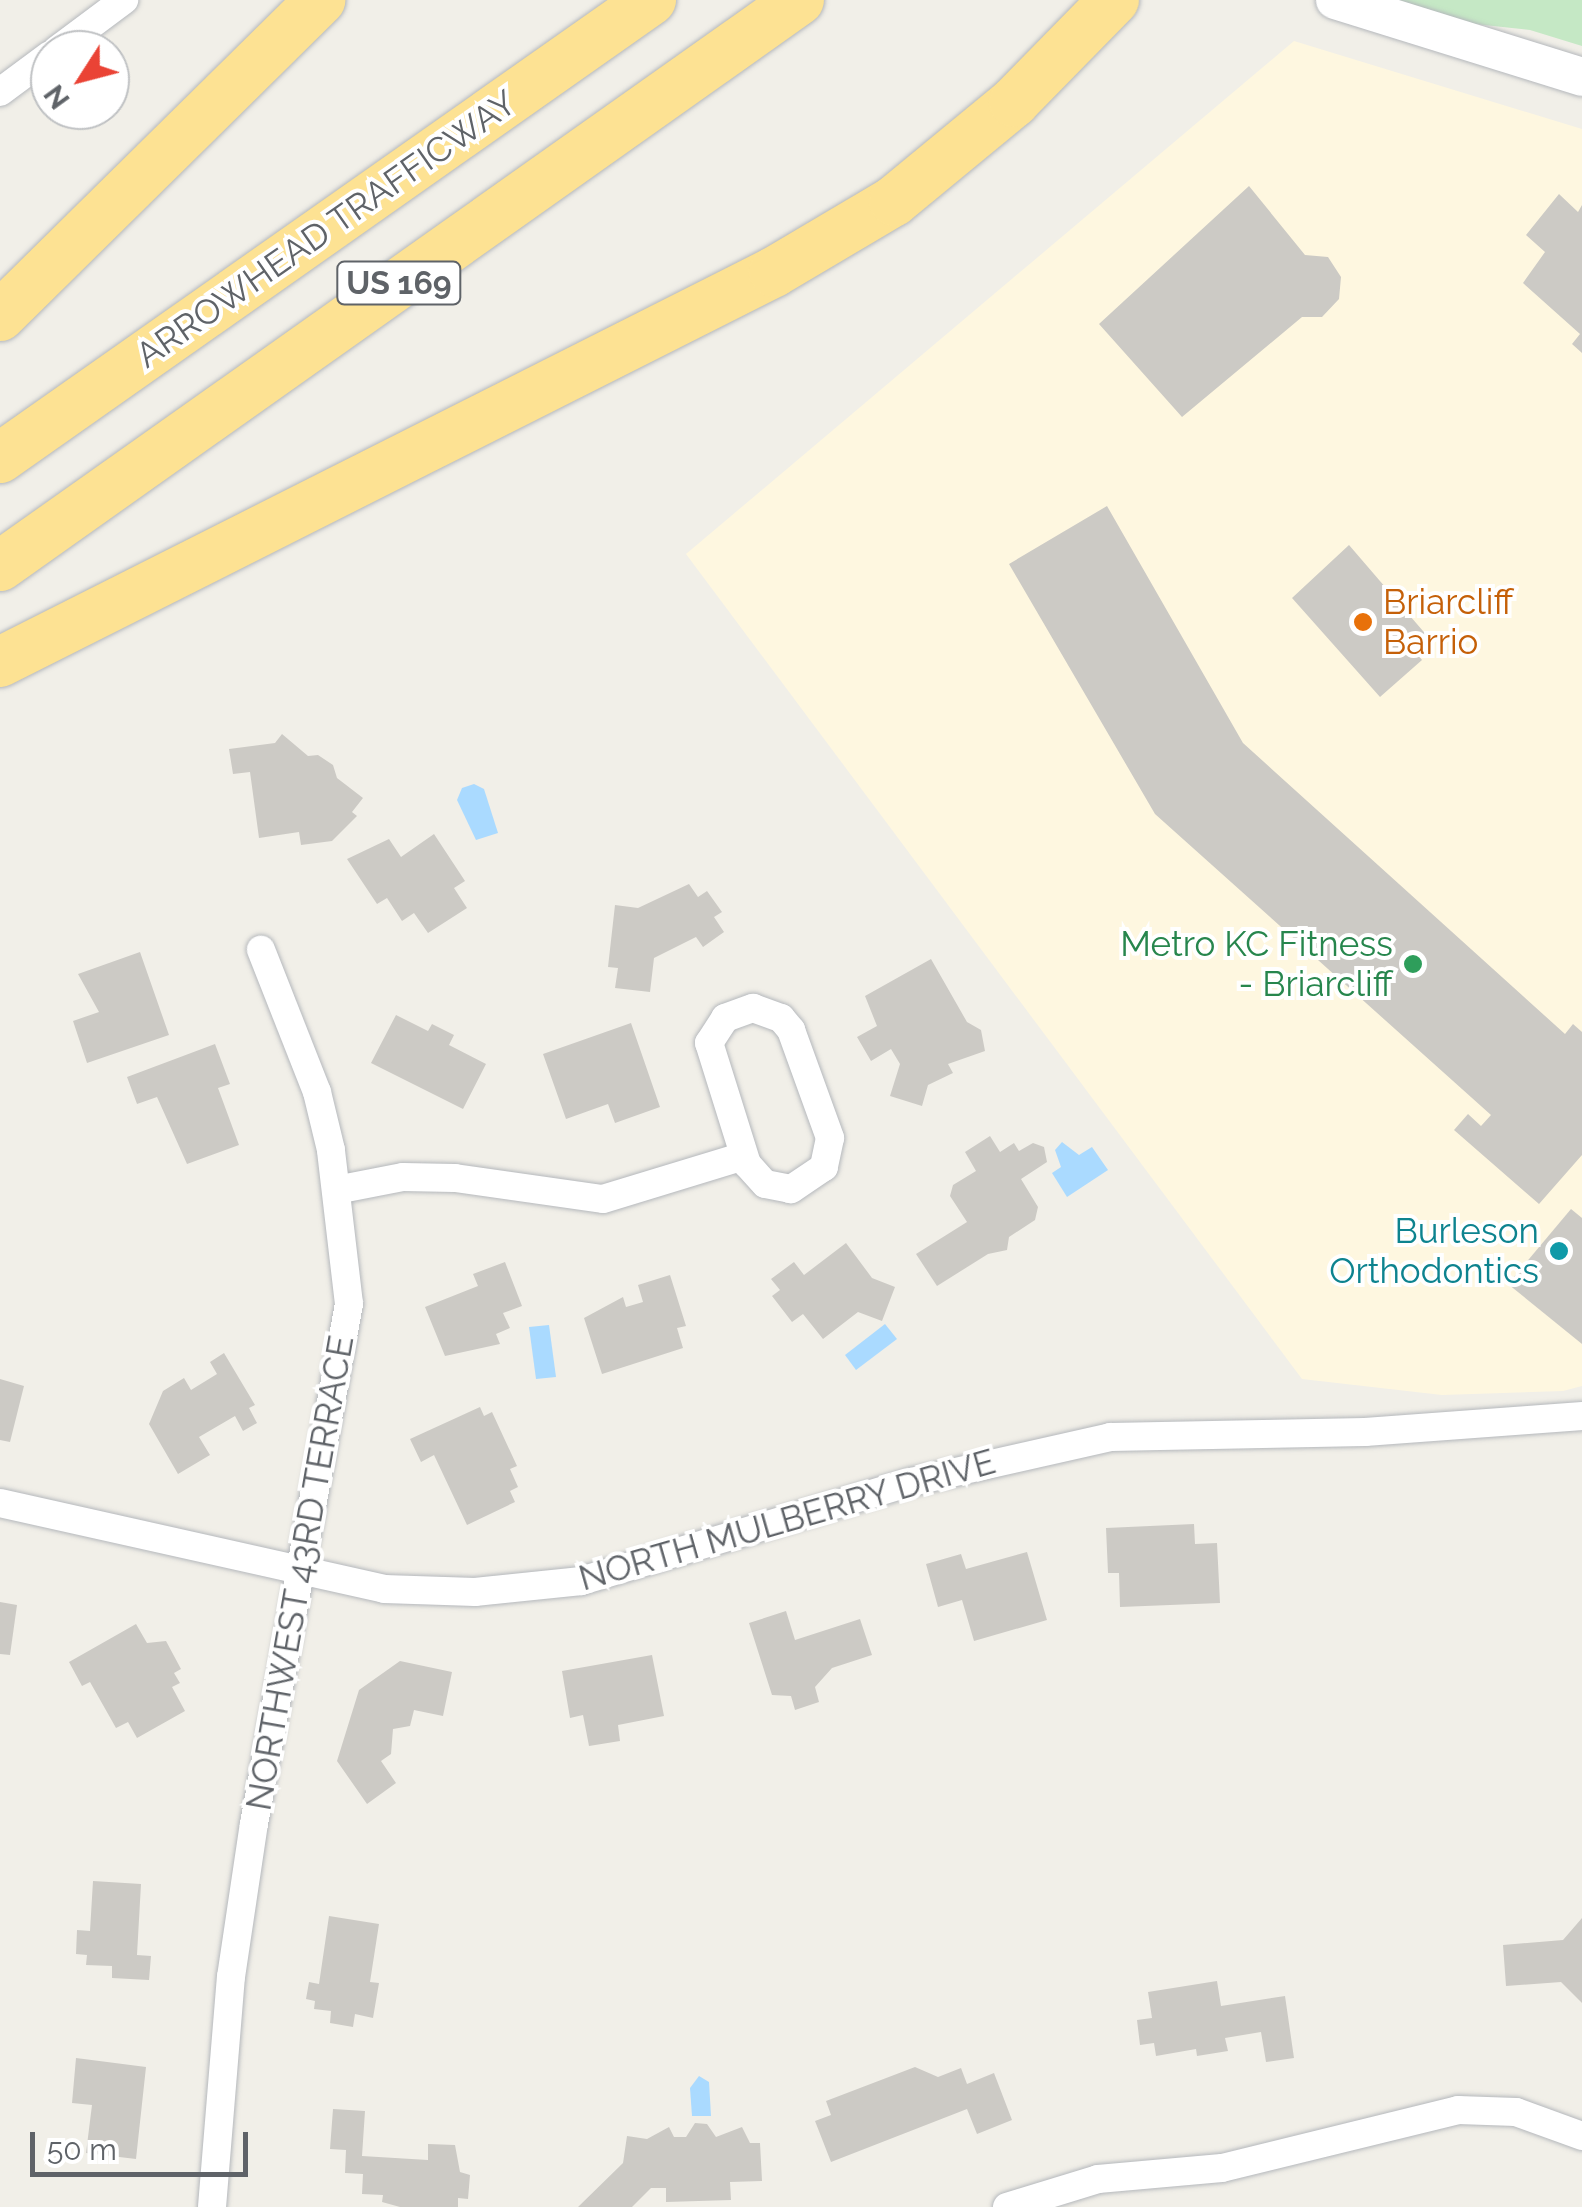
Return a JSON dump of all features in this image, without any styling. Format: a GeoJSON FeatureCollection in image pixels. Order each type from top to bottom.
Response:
{"type":"FeatureCollection","features":[{"type":"Feature","properties":{"kind":"highway"},"geometry":{"type":"LineString","coordinates":[[0,316],[320,0]]}},
{"type":"Feature","properties":{"kind":"highway","name":"ARROWHEAD TRAFFICWAY"},"geometry":{"type":"LineString","coordinates":[[0,458],[651,0]]}},
{"type":"Feature","properties":{"kind":"highway","name":"US 169"},"geometry":{"type":"LineString","coordinates":[[0,566],[798,0]]}},
{"type":"Feature","properties":{"kind":"highway"},"geometry":{"type":"LineString","coordinates":[[0,662],[842,232],[952,158],[1114,0]]}},
{"type":"Feature","properties":{"kind":"main road"},"geometry":{"type":"LineString","coordinates":[[1335,0],[1582,77]]}},
{"type":"Feature","properties":{"kind":"street"},"geometry":{"type":"LineString","coordinates":[[84,30],[124,0]]}},
{"type":"Feature","properties":{"kind":"street"},"geometry":{"type":"LineString","coordinates":[[0,92],[30,70]]}},
{"type":"Feature","properties":{"kind":"street","name":"NORTHWEST 43RD TERRACE"},"geometry":{"type":"LineString","coordinates":[[212,2207],[231,1976],[298,1570],[349,1304],[336,1190],[318,1092],[261,950]]}},
{"type":"Feature","properties":{"kind":"street"},"geometry":{"type":"LineString","coordinates":[[754,1008],[781,1018],[790,1030],[830,1153],[816,1178],[792,1189],[765,1184],[744,1156],[709,1043],[725,1018],[754,1008]]}},
{"type":"Feature","properties":{"kind":"street"},"geometry":{"type":"LineString","coordinates":[[336,1190],[403,1177],[455,1178],[602,1199],[677,1182],[744,1156]]}},
{"type":"Feature","properties":{"kind":"street","name":"NORTH MULBERRY DRIVE"},"geometry":{"type":"LineString","coordinates":[[0,1503],[384,1589],[475,1592],[581,1581],[911,1482],[1110,1437],[1365,1432],[1582,1416]]}},
{"type":"Feature","properties":{"kind":"street"},"geometry":{"type":"LineString","coordinates":[[1007,2207],[1098,2179],[1252,2162],[1458,2110],[1516,2112],[1582,2136]]}},
{"type":"Feature","properties":{"kind":"shaded area"},"geometry":{"type":"Polygon","coordinates":[[[1294,41],[1582,129],[1582,1386],[1563,1391],[1442,1395],[1302,1379],[686,554],[1294,41]]]}},
{"type":"Feature","properties":{"kind":"green space"},"geometry":{"type":"Polygon","coordinates":[[[1383,0],[1582,0],[1582,46],[1530,30],[1456,22],[1383,0]]]}},
{"type":"Feature","properties":{"kind":"water"},"geometry":{"type":"Polygon","coordinates":[[[474,784],[484,789],[498,833],[476,840],[457,800],[462,788],[474,784]]]}},
{"type":"Feature","properties":{"kind":"water"},"geometry":{"type":"Polygon","coordinates":[[[1062,1142],[1079,1155],[1092,1147],[1108,1170],[1067,1197],[1052,1173],[1061,1167],[1055,1150],[1062,1142]]]}},
{"type":"Feature","properties":{"kind":"water"},"geometry":{"type":"Polygon","coordinates":[[[885,1324],[897,1339],[856,1370],[845,1355],[885,1324]]]}},
{"type":"Feature","properties":{"kind":"water"},"geometry":{"type":"Polygon","coordinates":[[[549,1325],[556,1377],[536,1379],[529,1327],[549,1325]]]}},
{"type":"Feature","properties":{"kind":"water"},"geometry":{"type":"Polygon","coordinates":[[[699,2076],[709,2082],[711,2116],[692,2116],[690,2088],[699,2076]]]}},
{"type":"Feature","properties":{"kind":"building"},"geometry":{"type":"Polygon","coordinates":[[[1249,186],[1305,255],[1328,257],[1341,277],[1339,299],[1322,317],[1302,317],[1182,417],[1099,324],[1249,186]]]}},
{"type":"Feature","properties":{"kind":"building"},"geometry":{"type":"Polygon","coordinates":[[[1559,194],[1578,212],[1582,205],[1582,353],[1572,344],[1580,334],[1523,283],[1545,252],[1526,235],[1559,194]]]}},
{"type":"Feature","properties":{"kind":"building"},"geometry":{"type":"Polygon","coordinates":[[[1107,506],[1243,743],[1565,1034],[1573,1024],[1582,1032],[1582,1155],[1539,1204],[1454,1130],[1468,1114],[1481,1126],[1491,1115],[1155,814],[1009,564],[1107,506]]]}},
{"type":"Feature","properties":{"kind":"building"},"geometry":{"type":"Polygon","coordinates":[[[1349,545],[1429,638],[1414,650],[1422,660],[1380,697],[1292,598],[1349,545]]]}},
{"type":"Feature","properties":{"kind":"building"},"geometry":{"type":"Polygon","coordinates":[[[282,734],[308,756],[318,755],[333,765],[337,778],[363,798],[352,812],[357,816],[332,841],[301,845],[299,832],[259,838],[250,772],[233,774],[229,749],[275,743],[282,734]]]}},
{"type":"Feature","properties":{"kind":"building"},"geometry":{"type":"Polygon","coordinates":[[[434,834],[465,881],[454,888],[467,908],[428,933],[414,913],[402,921],[387,898],[377,904],[347,859],[389,839],[401,857],[434,834]]]}},
{"type":"Feature","properties":{"kind":"building"},"geometry":{"type":"Polygon","coordinates":[[[689,884],[698,897],[707,891],[722,912],[714,917],[724,932],[703,947],[696,937],[654,958],[650,992],[615,988],[618,968],[608,967],[615,905],[638,908],[689,884]]]}},
{"type":"Feature","properties":{"kind":"building"},"geometry":{"type":"Polygon","coordinates":[[[140,952],[169,1035],[87,1063],[73,1021],[99,1012],[78,974],[140,952]]]}},
{"type":"Feature","properties":{"kind":"building"},"geometry":{"type":"Polygon","coordinates":[[[931,959],[967,1022],[981,1030],[985,1051],[948,1064],[953,1073],[928,1085],[922,1106],[890,1096],[900,1064],[891,1049],[871,1061],[857,1037],[877,1026],[865,996],[931,959]]]}},
{"type":"Feature","properties":{"kind":"building"},"geometry":{"type":"Polygon","coordinates":[[[396,1015],[428,1031],[432,1024],[454,1035],[449,1045],[486,1064],[463,1109],[371,1063],[396,1015]]]}},
{"type":"Feature","properties":{"kind":"building"},"geometry":{"type":"Polygon","coordinates":[[[631,1023],[660,1107],[615,1123],[608,1104],[566,1119],[543,1054],[631,1023]]]}},
{"type":"Feature","properties":{"kind":"building"},"geometry":{"type":"Polygon","coordinates":[[[215,1044],[230,1084],[218,1088],[239,1145],[187,1164],[157,1097],[137,1104],[127,1077],[215,1044]]]}},
{"type":"Feature","properties":{"kind":"building"},"geometry":{"type":"Polygon","coordinates":[[[990,1136],[1000,1152],[1014,1143],[1019,1151],[1033,1143],[1044,1147],[1047,1162],[1021,1179],[1038,1207],[1035,1220],[1009,1237],[1007,1250],[988,1254],[937,1286],[916,1254],[967,1222],[950,1196],[953,1185],[976,1171],[965,1152],[990,1136]]]}},
{"type":"Feature","properties":{"kind":"building","name":"Burleson Orthodontics"},"geometry":{"type":"Polygon","coordinates":[[[1571,1209],[1582,1218],[1582,1344],[1508,1284],[1571,1209]]]}},
{"type":"Feature","properties":{"kind":"building"},"geometry":{"type":"Polygon","coordinates":[[[846,1243],[872,1278],[895,1287],[882,1321],[858,1312],[823,1339],[803,1314],[792,1322],[772,1296],[780,1290],[771,1279],[794,1262],[804,1275],[846,1243]]]}},
{"type":"Feature","properties":{"kind":"building"},"geometry":{"type":"Polygon","coordinates":[[[505,1262],[522,1306],[503,1313],[510,1328],[496,1334],[500,1344],[445,1356],[425,1307],[478,1286],[473,1274],[505,1262]]]}},
{"type":"Feature","properties":{"kind":"building"},"geometry":{"type":"Polygon","coordinates":[[[670,1275],[686,1326],[677,1328],[683,1348],[602,1374],[584,1318],[623,1297],[626,1307],[643,1302],[638,1285],[670,1275]]]}},
{"type":"Feature","properties":{"kind":"building"},"geometry":{"type":"Polygon","coordinates":[[[224,1353],[255,1405],[249,1408],[257,1423],[243,1431],[235,1416],[199,1437],[210,1455],[178,1474],[149,1424],[163,1391],[184,1378],[191,1390],[217,1374],[210,1362],[224,1353]]]}},
{"type":"Feature","properties":{"kind":"building"},"geometry":{"type":"Polygon","coordinates":[[[0,1379],[24,1386],[10,1442],[0,1440],[0,1379]]]}},
{"type":"Feature","properties":{"kind":"building"},"geometry":{"type":"Polygon","coordinates":[[[480,1407],[484,1416],[492,1412],[517,1466],[510,1469],[518,1487],[510,1491],[515,1502],[467,1525],[434,1455],[421,1462],[410,1439],[480,1407]]]}},
{"type":"Feature","properties":{"kind":"building"},"geometry":{"type":"Polygon","coordinates":[[[1194,1524],[1195,1544],[1217,1543],[1220,1603],[1120,1607],[1119,1573],[1108,1573],[1106,1528],[1194,1524]]]}},
{"type":"Feature","properties":{"kind":"building"},"geometry":{"type":"Polygon","coordinates":[[[1027,1552],[1047,1620],[974,1641],[962,1600],[938,1607],[926,1564],[961,1554],[966,1569],[1027,1552]]]}},
{"type":"Feature","properties":{"kind":"building"},"geometry":{"type":"Polygon","coordinates":[[[0,1602],[17,1605],[10,1655],[0,1654],[0,1602]]]}},
{"type":"Feature","properties":{"kind":"building"},"geometry":{"type":"Polygon","coordinates":[[[786,1611],[795,1640],[860,1619],[872,1655],[832,1668],[815,1687],[819,1702],[795,1710],[791,1696],[772,1695],[749,1623],[786,1611]]]}},
{"type":"Feature","properties":{"kind":"building"},"geometry":{"type":"Polygon","coordinates":[[[136,1624],[147,1643],[166,1641],[181,1669],[174,1673],[180,1683],[172,1687],[185,1711],[137,1738],[128,1722],[116,1728],[90,1682],[82,1686],[69,1662],[136,1624]]]}},
{"type":"Feature","properties":{"kind":"building"},"geometry":{"type":"Polygon","coordinates":[[[652,1655],[664,1716],[618,1725],[620,1741],[589,1746],[583,1715],[570,1718],[562,1671],[652,1655]]]}},
{"type":"Feature","properties":{"kind":"building"},"geometry":{"type":"Polygon","coordinates":[[[400,1661],[452,1672],[443,1716],[414,1710],[410,1726],[393,1729],[391,1754],[381,1761],[396,1783],[367,1804],[337,1761],[359,1690],[400,1661]]]}},
{"type":"Feature","properties":{"kind":"building"},"geometry":{"type":"Polygon","coordinates":[[[93,1881],[141,1884],[137,1955],[151,1956],[149,1980],[112,1978],[112,1966],[86,1965],[87,1955],[76,1954],[77,1930],[90,1931],[93,1881]]]}},
{"type":"Feature","properties":{"kind":"building"},"geometry":{"type":"Polygon","coordinates":[[[329,1916],[379,1924],[370,1982],[379,1983],[373,2018],[355,2014],[353,2027],[330,2023],[331,2011],[314,2009],[315,2001],[306,1999],[309,1982],[319,1984],[329,1916]]]}},
{"type":"Feature","properties":{"kind":"building"},"geometry":{"type":"Polygon","coordinates":[[[1582,1918],[1582,2003],[1561,1982],[1506,1986],[1503,1945],[1563,1940],[1582,1918]]]}},
{"type":"Feature","properties":{"kind":"building"},"geometry":{"type":"Polygon","coordinates":[[[1217,1981],[1221,2006],[1285,1996],[1294,2058],[1266,2062],[1261,2032],[1225,2038],[1228,2051],[1197,2056],[1196,2049],[1156,2056],[1154,2043],[1140,2045],[1137,2020],[1152,2018],[1148,1992],[1217,1981]]]}},
{"type":"Feature","properties":{"kind":"building"},"geometry":{"type":"Polygon","coordinates":[[[76,2058],[146,2067],[136,2159],[86,2153],[92,2105],[72,2103],[76,2058]]]}},
{"type":"Feature","properties":{"kind":"building"},"geometry":{"type":"Polygon","coordinates":[[[915,2067],[938,2077],[961,2068],[967,2084],[994,2073],[1012,2120],[977,2134],[967,2109],[831,2162],[815,2121],[831,2115],[826,2101],[915,2067]]]}},
{"type":"Feature","properties":{"kind":"building"},"geometry":{"type":"Polygon","coordinates":[[[333,2109],[365,2111],[362,2156],[428,2160],[428,2144],[455,2145],[460,2172],[470,2175],[468,2199],[458,2198],[458,2207],[400,2207],[382,2202],[383,2195],[362,2194],[363,2174],[345,2173],[346,2150],[330,2149],[333,2109]]]}},
{"type":"Feature","properties":{"kind":"building"},"geometry":{"type":"Polygon","coordinates":[[[695,2123],[707,2124],[716,2137],[742,2127],[750,2143],[760,2143],[762,2181],[730,2182],[731,2200],[666,2202],[666,2188],[651,2188],[632,2207],[578,2207],[623,2163],[627,2136],[647,2139],[669,2127],[674,2137],[686,2137],[695,2123]]]}},
{"type":"Feature","properties":{"kind":"place","name":"Briarcliff Barrio"},"geometry":{"type":"Point","coordinates":[1363,622]}},
{"type":"Feature","properties":{"kind":"place","name":"Metro KC Fitness - Briarcliff"},"geometry":{"type":"Point","coordinates":[1413,964]}},
{"type":"Feature","properties":{"kind":"place","name":"Burleson Orthodontics"},"geometry":{"type":"Point","coordinates":[1559,1251]}}]}
